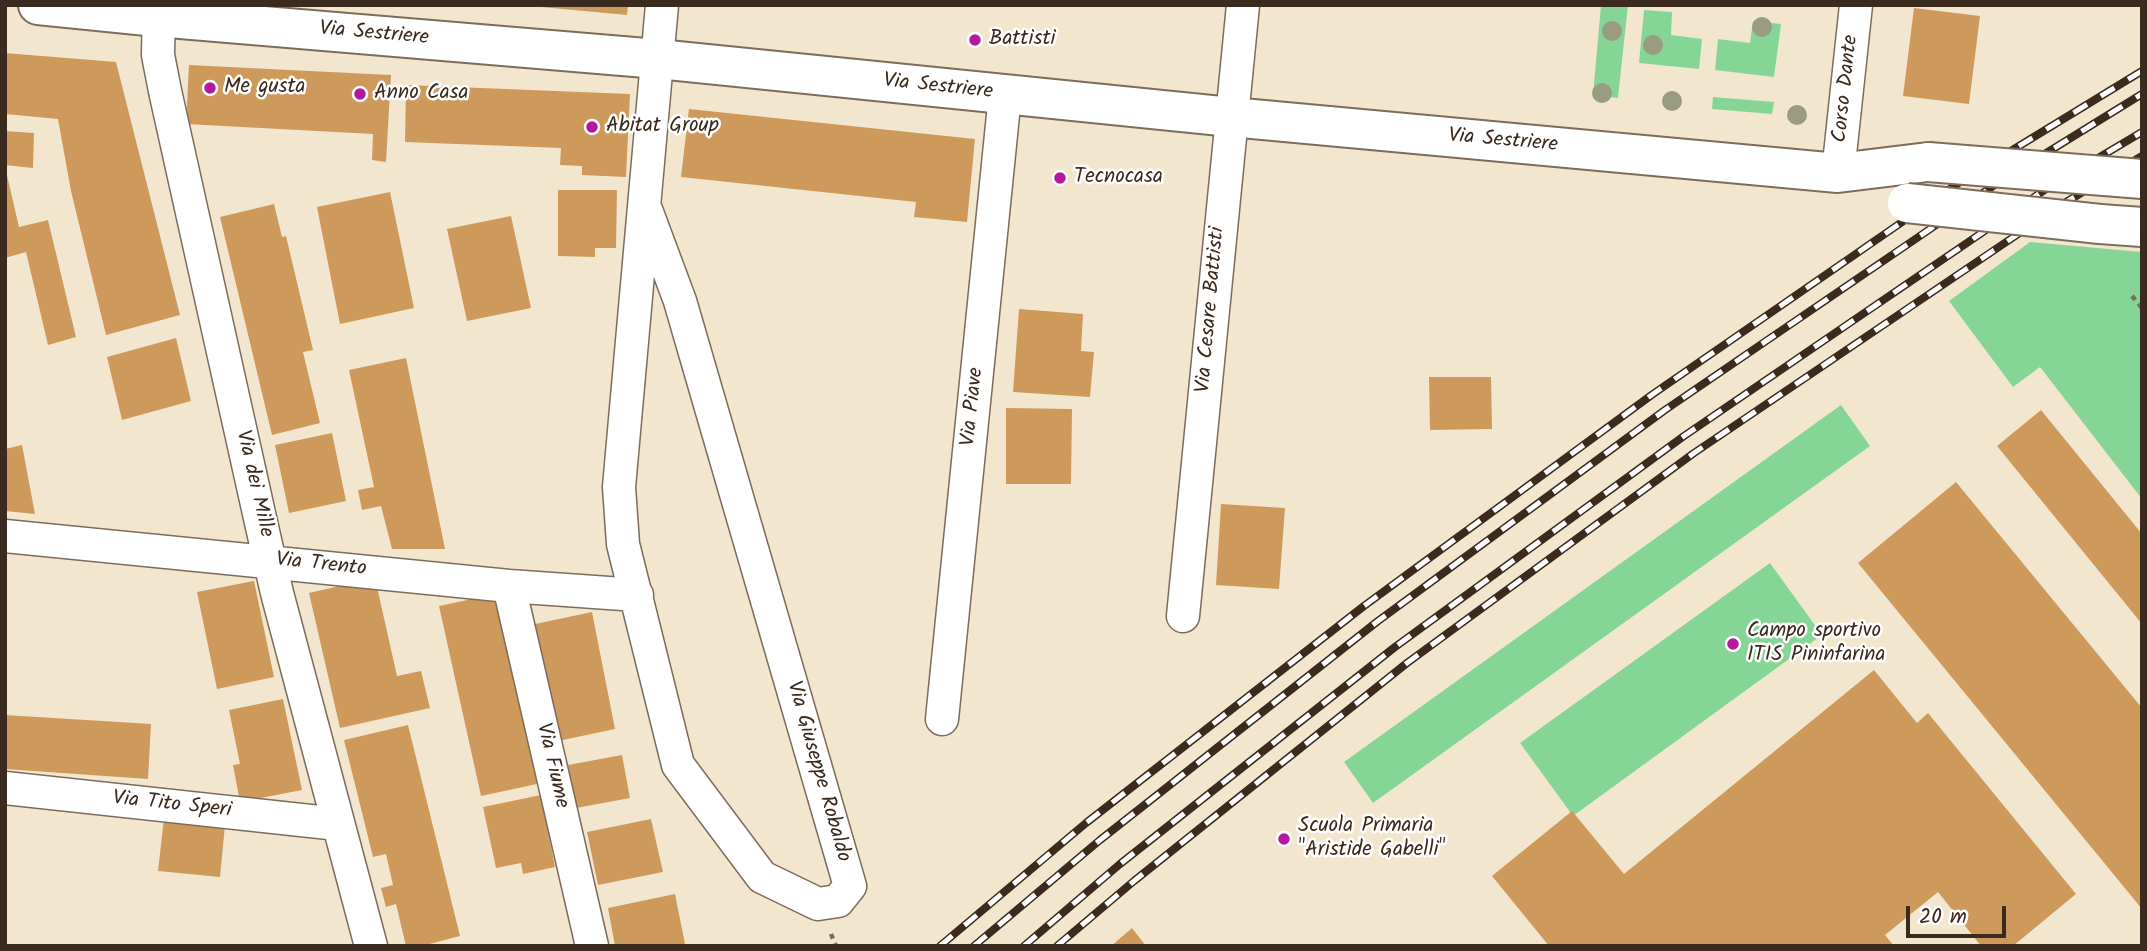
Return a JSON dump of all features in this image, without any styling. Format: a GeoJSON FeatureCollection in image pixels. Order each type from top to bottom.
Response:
{"type":"FeatureCollection","features":[{"type":"Feature","properties":{"kind":"main road","name":"Via Sestriere"},"geometry":{"type":"LineString","coordinates":[[38,5],[158,11],[1231,117],[1838,173],[1928,162],[2142,179]]}},
{"type":"Feature","properties":{"kind":"main road","name":"Via Sestriere"},"geometry":{"type":"LineString","coordinates":[[1838,173],[1907,203],[2142,227]]}},
{"type":"Feature","properties":{"kind":"street","name":"Via Giuseppe Robaldo"},"geometry":{"type":"LineString","coordinates":[[645,208],[680,301],[850,886],[838,901],[818,904],[762,877],[678,765],[623,544],[619,487],[662,5]]}},
{"type":"Feature","properties":{"kind":"street","name":"Via Cesare Battisti"},"geometry":{"type":"LineString","coordinates":[[1183,616],[1243,5]]}},
{"type":"Feature","properties":{"kind":"street","name":"Corso Dante"},"geometry":{"type":"LineString","coordinates":[[1838,173],[1856,5]]}},
{"type":"Feature","properties":{"kind":"street","name":"Via dei Mille"},"geometry":{"type":"LineString","coordinates":[[158,11],[158,55],[165,91],[277,593],[371,946]]}},
{"type":"Feature","properties":{"kind":"street","name":"Via Piave"},"geometry":{"type":"LineString","coordinates":[[942,719],[1005,95]]}},
{"type":"Feature","properties":{"kind":"street","name":"Via Trento"},"geometry":{"type":"LineString","coordinates":[[5,536],[509,586],[637,595]]}},
{"type":"Feature","properties":{"kind":"street","name":"Via Fiume"},"geometry":{"type":"LineString","coordinates":[[509,586],[592,946]]}},
{"type":"Feature","properties":{"kind":"street","name":"Via Tito Speri"},"geometry":{"type":"LineString","coordinates":[[5,788],[338,824]]}},
{"type":"Feature","properties":{"kind":"path"},"geometry":{"type":"LineString","coordinates":[[2132,296],[2142,308]]}},
{"type":"Feature","properties":{"kind":"green space"},"geometry":{"type":"Polygon","coordinates":[[[1601,5],[1628,5],[1618,98],[1593,95],[1601,5]]]}},
{"type":"Feature","properties":{"kind":"green space"},"geometry":{"type":"Polygon","coordinates":[[[1644,10],[1672,12],[1671,35],[1702,39],[1699,69],[1639,63],[1644,10]]]}},
{"type":"Feature","properties":{"kind":"green space"},"geometry":{"type":"Polygon","coordinates":[[[1753,21],[1781,24],[1774,77],[1715,70],[1718,39],[1750,43],[1753,21]]]}},
{"type":"Feature","properties":{"kind":"green space"},"geometry":{"type":"Polygon","coordinates":[[[1713,97],[1774,102],[1772,114],[1712,109],[1713,97]]]}},
{"type":"Feature","properties":{"kind":"green space"},"geometry":{"type":"Polygon","coordinates":[[[2030,242],[2142,252],[2142,499],[2040,367],[2013,387],[1949,301],[2030,242]]]}},
{"type":"Feature","properties":{"kind":"green space"},"geometry":{"type":"Polygon","coordinates":[[[1841,405],[1870,446],[1373,803],[1344,762],[1841,405]]]}},
{"type":"Feature","properties":{"kind":"green space"},"geometry":{"type":"Polygon","coordinates":[[[1770,563],[1822,635],[1573,816],[1520,743],[1770,563]]]}},
{"type":"Feature","properties":{"kind":"building"},"geometry":{"type":"Polygon","coordinates":[[[541,5],[628,5],[627,15],[541,5]]]}},
{"type":"Feature","properties":{"kind":"building"},"geometry":{"type":"Polygon","coordinates":[[[1914,8],[1980,16],[1969,104],[1903,96],[1914,8]]]}},
{"type":"Feature","properties":{"kind":"building"},"geometry":{"type":"Polygon","coordinates":[[[5,53],[116,62],[180,315],[106,335],[71,191],[58,119],[5,114],[5,53]]]}},
{"type":"Feature","properties":{"kind":"building"},"geometry":{"type":"Polygon","coordinates":[[[189,65],[391,75],[386,162],[372,160],[373,134],[186,124],[189,65]]]}},
{"type":"Feature","properties":{"kind":"building"},"geometry":{"type":"Polygon","coordinates":[[[406,85],[630,94],[626,177],[582,175],[582,166],[560,165],[561,148],[405,142],[406,85]]]}},
{"type":"Feature","properties":{"kind":"building"},"geometry":{"type":"Polygon","coordinates":[[[689,109],[975,139],[967,222],[914,217],[916,202],[681,177],[689,109]]]}},
{"type":"Feature","properties":{"kind":"building"},"geometry":{"type":"Polygon","coordinates":[[[5,131],[34,133],[33,168],[5,165],[5,131]]]}},
{"type":"Feature","properties":{"kind":"building"},"geometry":{"type":"Polygon","coordinates":[[[6,171],[19,227],[48,220],[76,337],[48,345],[26,252],[5,258],[6,171]]]}},
{"type":"Feature","properties":{"kind":"building"},"geometry":{"type":"Polygon","coordinates":[[[558,190],[617,190],[616,248],[595,248],[595,257],[558,256],[558,190]]]}},
{"type":"Feature","properties":{"kind":"building"},"geometry":{"type":"Polygon","coordinates":[[[390,192],[414,308],[340,324],[317,207],[390,192]]]}},
{"type":"Feature","properties":{"kind":"building"},"geometry":{"type":"Polygon","coordinates":[[[274,204],[282,237],[286,236],[313,350],[303,352],[320,423],[272,435],[220,217],[274,204]]]}},
{"type":"Feature","properties":{"kind":"building"},"geometry":{"type":"Polygon","coordinates":[[[511,216],[531,308],[467,321],[447,229],[511,216]]]}},
{"type":"Feature","properties":{"kind":"building"},"geometry":{"type":"Polygon","coordinates":[[[1019,309],[1083,314],[1081,351],[1094,352],[1090,397],[1013,392],[1019,309]]]}},
{"type":"Feature","properties":{"kind":"building"},"geometry":{"type":"Polygon","coordinates":[[[176,338],[191,401],[122,420],[107,357],[176,338]]]}},
{"type":"Feature","properties":{"kind":"building"},"geometry":{"type":"Polygon","coordinates":[[[406,358],[445,549],[392,549],[381,506],[362,510],[358,490],[374,487],[349,370],[406,358]]]}},
{"type":"Feature","properties":{"kind":"building"},"geometry":{"type":"Polygon","coordinates":[[[1429,377],[1491,377],[1492,429],[1430,430],[1429,377]]]}},
{"type":"Feature","properties":{"kind":"building"},"geometry":{"type":"Polygon","coordinates":[[[1006,408],[1072,409],[1071,484],[1006,484],[1006,408]]]}},
{"type":"Feature","properties":{"kind":"building"},"geometry":{"type":"Polygon","coordinates":[[[2041,410],[2142,534],[2142,624],[1997,446],[2041,410]]]}},
{"type":"Feature","properties":{"kind":"building"},"geometry":{"type":"Polygon","coordinates":[[[332,433],[346,501],[289,513],[275,445],[332,433]]]}},
{"type":"Feature","properties":{"kind":"building"},"geometry":{"type":"Polygon","coordinates":[[[22,445],[35,514],[5,511],[5,449],[22,445]]]}},
{"type":"Feature","properties":{"kind":"building"},"geometry":{"type":"Polygon","coordinates":[[[1956,482],[2142,708],[2142,909],[1858,563],[1956,482]]]}},
{"type":"Feature","properties":{"kind":"building"},"geometry":{"type":"Polygon","coordinates":[[[1221,504],[1285,508],[1279,589],[1216,585],[1221,504]]]}},
{"type":"Feature","properties":{"kind":"building"},"geometry":{"type":"Polygon","coordinates":[[[375,578],[397,676],[421,671],[430,708],[340,728],[309,593],[375,578]]]}},
{"type":"Feature","properties":{"kind":"building"},"geometry":{"type":"Polygon","coordinates":[[[254,581],[274,677],[217,689],[197,592],[254,581]]]}},
{"type":"Feature","properties":{"kind":"building"},"geometry":{"type":"Polygon","coordinates":[[[496,594],[537,784],[481,796],[439,606],[496,594]]]}},
{"type":"Feature","properties":{"kind":"building"},"geometry":{"type":"Polygon","coordinates":[[[592,612],[615,729],[558,741],[535,624],[592,612]]]}},
{"type":"Feature","properties":{"kind":"building"},"geometry":{"type":"Polygon","coordinates":[[[1874,670],[1917,723],[1928,713],[2076,894],[2013,946],[1981,946],[1938,892],[1885,935],[1894,946],[1549,946],[1492,876],[1572,811],[1624,874],[1874,670]]]}},
{"type":"Feature","properties":{"kind":"building"},"geometry":{"type":"Polygon","coordinates":[[[283,699],[302,790],[240,802],[233,765],[240,764],[229,710],[283,699]]]}},
{"type":"Feature","properties":{"kind":"building"},"geometry":{"type":"Polygon","coordinates":[[[5,715],[151,724],[148,779],[5,769],[5,715]]]}},
{"type":"Feature","properties":{"kind":"building"},"geometry":{"type":"Polygon","coordinates":[[[408,725],[460,936],[422,946],[406,946],[396,904],[386,907],[381,888],[393,885],[386,854],[373,857],[344,740],[408,725]]]}},
{"type":"Feature","properties":{"kind":"building"},"geometry":{"type":"Polygon","coordinates":[[[622,755],[630,798],[576,808],[568,765],[622,755]]]}},
{"type":"Feature","properties":{"kind":"building"},"geometry":{"type":"Polygon","coordinates":[[[541,795],[555,867],[523,874],[521,863],[496,868],[483,807],[541,795]]]}},
{"type":"Feature","properties":{"kind":"building"},"geometry":{"type":"Polygon","coordinates":[[[164,818],[225,825],[220,877],[158,871],[164,818]]]}},
{"type":"Feature","properties":{"kind":"building"},"geometry":{"type":"Polygon","coordinates":[[[651,819],[663,872],[598,885],[587,832],[651,819]]]}},
{"type":"Feature","properties":{"kind":"building"},"geometry":{"type":"Polygon","coordinates":[[[675,894],[685,944],[615,946],[608,908],[675,894]]]}},
{"type":"Feature","properties":{"kind":"building"},"geometry":{"type":"Polygon","coordinates":[[[1132,928],[1146,946],[1111,946],[1132,928]]]}},
{"type":"Feature","properties":{"kind":"railway"},"geometry":{"type":"LineString","coordinates":[[940,946],[1086,823],[1364,606],[1653,394],[1960,182],[2142,71]]}},
{"type":"Feature","properties":{"kind":"railway"},"geometry":{"type":"LineString","coordinates":[[974,946],[1100,840],[1378,621],[1665,410],[1996,184],[2142,94]]}},
{"type":"Feature","properties":{"kind":"railway"},"geometry":{"type":"LineString","coordinates":[[1024,946],[1120,864],[1395,647],[1684,436],[2046,189],[2142,132]]}},
{"type":"Feature","properties":{"kind":"railway"},"geometry":{"type":"LineString","coordinates":[[1057,946],[1134,881],[1407,663],[1694,453],[2058,207],[2142,156]]}},
{"type":"Feature","properties":{"kind":"place","name":"Battisti"},"geometry":{"type":"Point","coordinates":[975,40]}},
{"type":"Feature","properties":{"kind":"place","name":"Me gusta"},"geometry":{"type":"Point","coordinates":[210,88]}},
{"type":"Feature","properties":{"kind":"place","name":"Anno Casa"},"geometry":{"type":"Point","coordinates":[360,94]}},
{"type":"Feature","properties":{"kind":"place","name":"Abitat Group"},"geometry":{"type":"Point","coordinates":[592,127]}},
{"type":"Feature","properties":{"kind":"place","name":"Tecnocasa"},"geometry":{"type":"Point","coordinates":[1060,178]}},
{"type":"Feature","properties":{"kind":"place","name":"Campo sportivo ITIS Pininfarina"},"geometry":{"type":"Point","coordinates":[1733,644]}},
{"type":"Feature","properties":{"kind":"place","name":"Scuola Primaria \"Aristide Gabelli\""},"geometry":{"type":"Point","coordinates":[1284,839]}}]}
